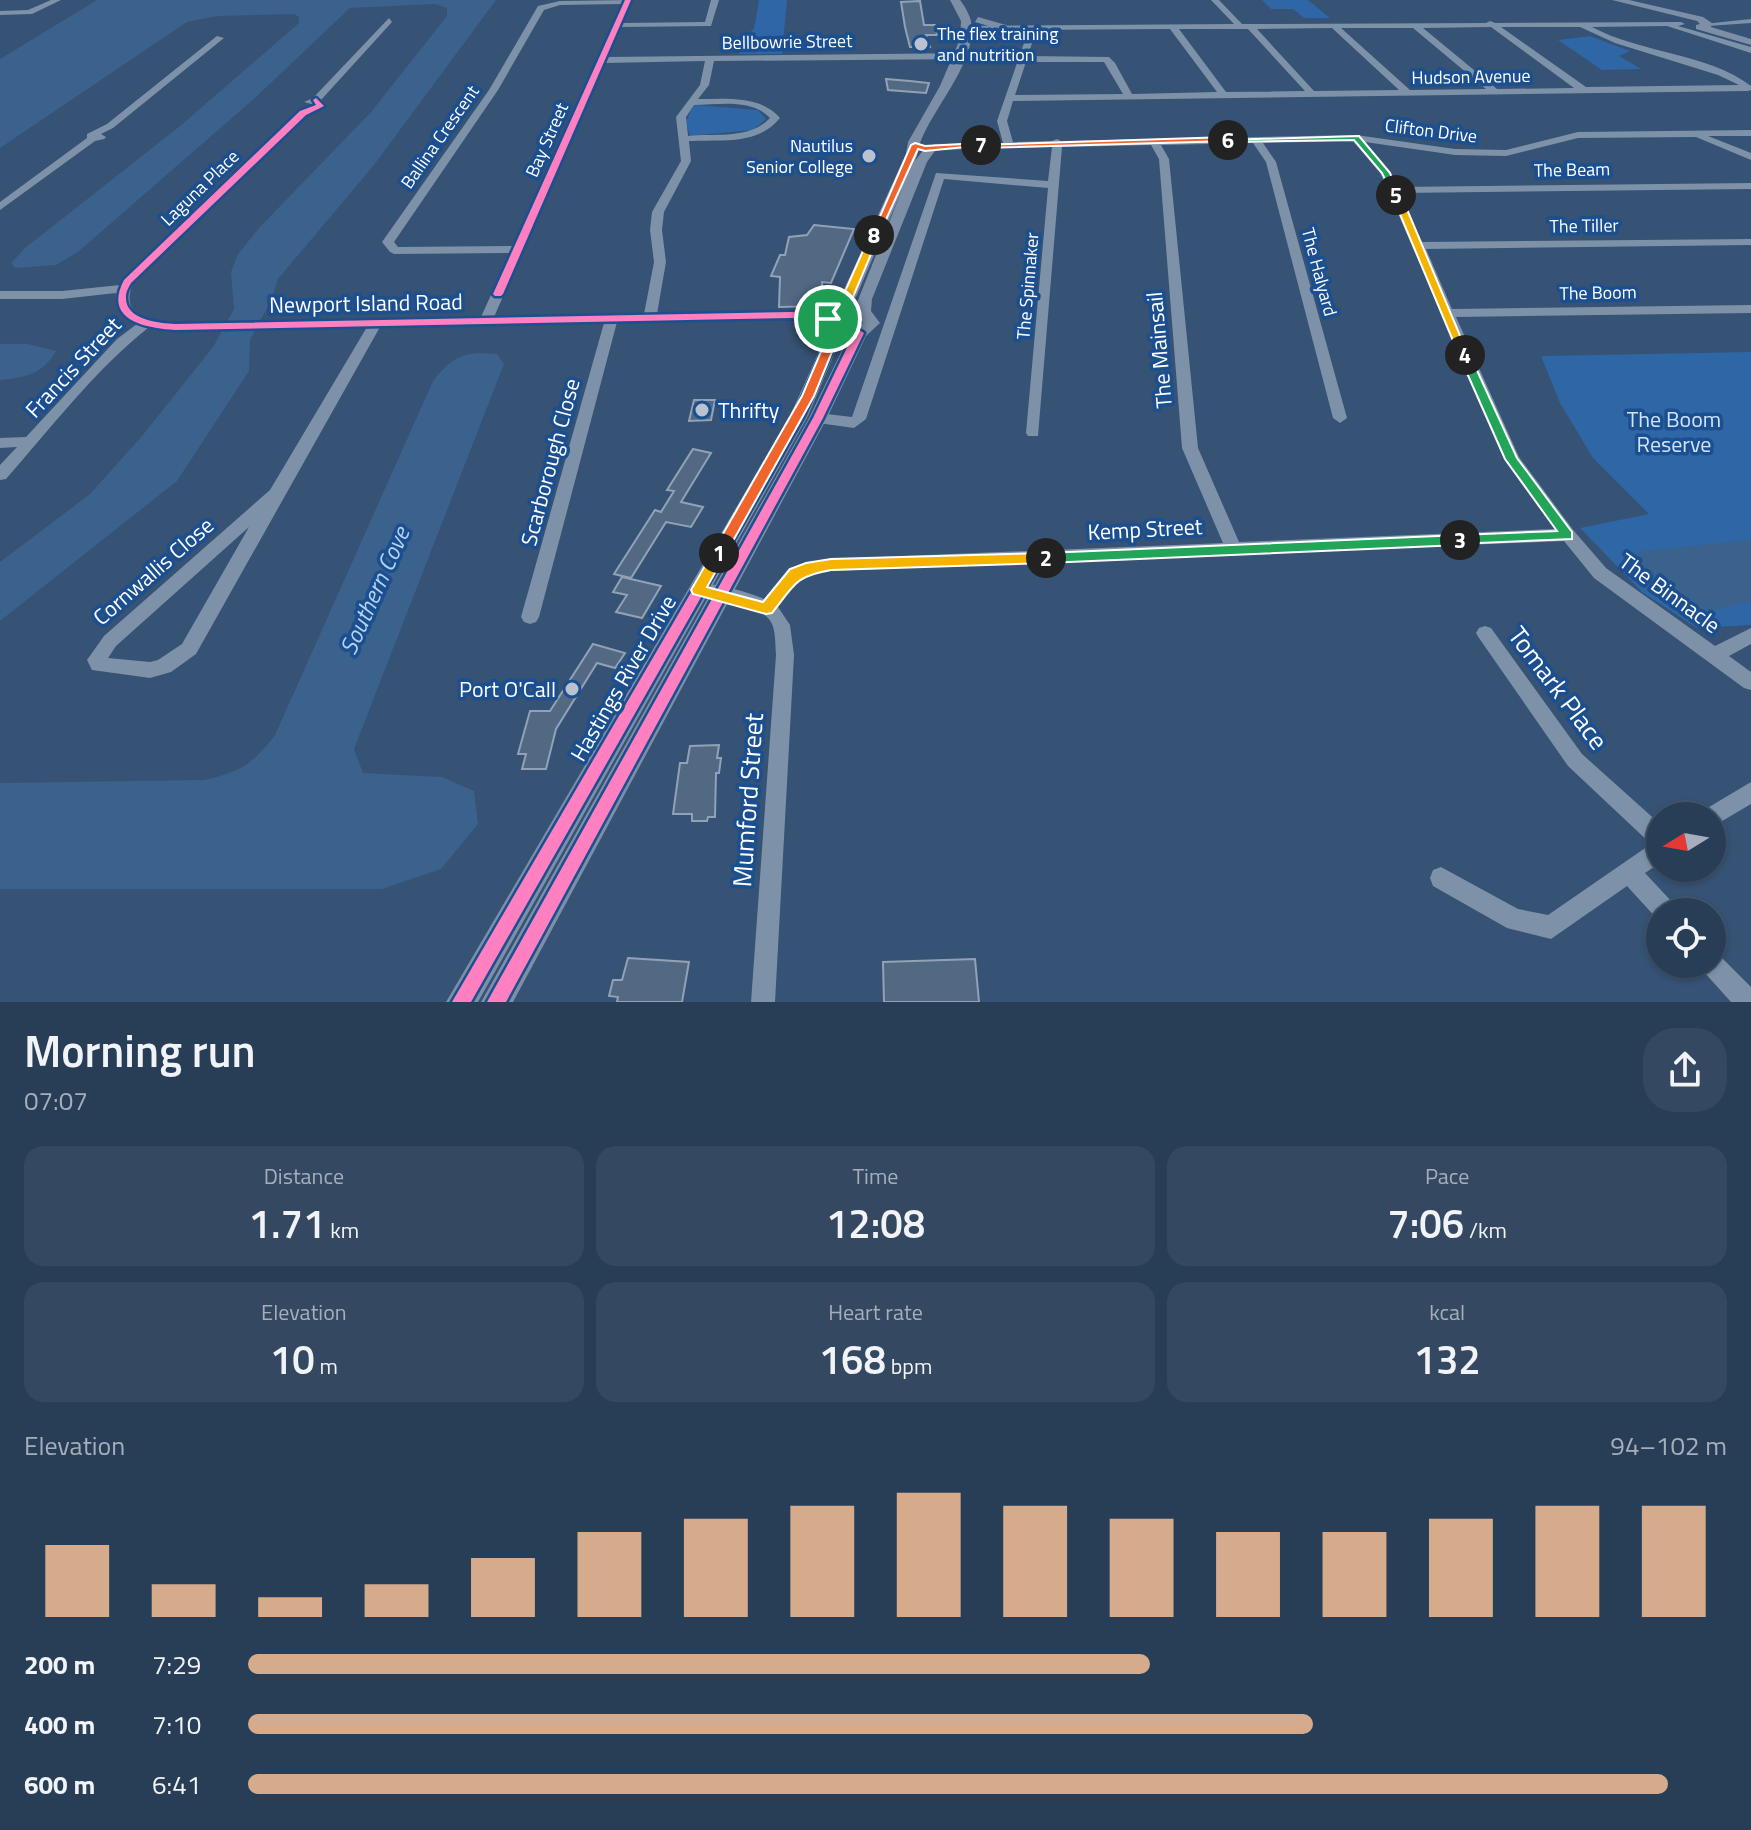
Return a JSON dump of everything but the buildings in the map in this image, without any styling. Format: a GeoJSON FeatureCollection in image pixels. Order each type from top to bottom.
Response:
{"type":"FeatureCollection","features":[{"type":"Feature","properties":{"kind":"main road"},"geometry":{"type":"LineString","coordinates":[[955,0],[963,11],[967,28]]}},
{"type":"Feature","properties":{"kind":"main road"},"geometry":{"type":"LineString","coordinates":[[967,0],[979,24],[1007,27]]}},
{"type":"Feature","properties":{"kind":"main road"},"geometry":{"type":"LineString","coordinates":[[1606,0],[1704,24],[1751,40]]}},
{"type":"Feature","properties":{"kind":"main road"},"geometry":{"type":"LineString","coordinates":[[1617,0],[1678,20]]}},
{"type":"Feature","properties":{"kind":"main road","name":"Hastings River Drive"},"geometry":{"type":"LineString","coordinates":[[496,1002],[799,416],[829,347],[831,320],[848,297],[973,56],[979,24]]}},
{"type":"Feature","properties":{"kind":"main road","name":"Hastings River Drive"},"geometry":{"type":"LineString","coordinates":[[461,1002],[708,592],[818,418],[859,333],[872,323],[863,312],[864,299],[921,162],[967,28]]}},
{"type":"Feature","properties":{"kind":"main road"},"geometry":{"type":"LineString","coordinates":[[859,333],[838,334],[831,320],[849,309],[863,312]]}},
{"type":"Feature","properties":{"kind":"street"},"geometry":{"type":"LineString","coordinates":[[0,13],[29,12],[57,0]]}},
{"type":"Feature","properties":{"kind":"street"},"geometry":{"type":"LineString","coordinates":[[617,25],[708,24],[715,0]]}},
{"type":"Feature","properties":{"kind":"street"},"geometry":{"type":"LineString","coordinates":[[1215,0],[1312,94]]}},
{"type":"Feature","properties":{"kind":"street","name":"Bay Street"},"geometry":{"type":"LineString","coordinates":[[486,321],[627,1]]}},
{"type":"Feature","properties":{"kind":"street","name":"Ballina Crescent"},"geometry":{"type":"LineString","coordinates":[[517,249],[400,251],[391,248],[388,242],[493,90],[541,8],[560,3],[627,1]]}},
{"type":"Feature","properties":{"kind":"street"},"geometry":{"type":"LineString","coordinates":[[1536,23],[1533,18],[1618,17],[1633,22]]}},
{"type":"Feature","properties":{"kind":"street"},"geometry":{"type":"LineString","coordinates":[[1374,24],[1380,20],[1459,19],[1487,23],[1586,92]]}},
{"type":"Feature","properties":{"kind":"street","name":"Laguna Place"},"geometry":{"type":"LineString","coordinates":[[123,288],[303,113],[320,106],[316,100],[389,20]]}},
{"type":"Feature","properties":{"kind":"street"},"geometry":{"type":"LineString","coordinates":[[1007,27],[1658,23],[1678,20]]}},
{"type":"Feature","properties":{"kind":"street"},"geometry":{"type":"LineString","coordinates":[[1704,24],[1751,21]]}},
{"type":"Feature","properties":{"kind":"street","name":"Hudson Avenue"},"geometry":{"type":"LineString","coordinates":[[1010,98],[1748,88],[1729,76],[1604,38],[1579,23]]}},
{"type":"Feature","properties":{"kind":"street"},"geometry":{"type":"LineString","coordinates":[[1658,23],[1751,50]]}},
{"type":"Feature","properties":{"kind":"street"},"geometry":{"type":"LineString","coordinates":[[967,28],[979,24]]}},
{"type":"Feature","properties":{"kind":"street"},"geometry":{"type":"LineString","coordinates":[[1413,24],[1497,93]]}},
{"type":"Feature","properties":{"kind":"street"},"geometry":{"type":"LineString","coordinates":[[1333,25],[1409,94]]}},
{"type":"Feature","properties":{"kind":"street"},"geometry":{"type":"LineString","coordinates":[[1172,26],[1224,96]]}},
{"type":"Feature","properties":{"kind":"street"},"geometry":{"type":"LineString","coordinates":[[1007,27],[1028,43],[1002,121],[1008,143]]}},
{"type":"Feature","properties":{"kind":"street"},"geometry":{"type":"LineString","coordinates":[[0,207],[92,139],[108,134],[112,129],[110,126],[220,38]]}},
{"type":"Feature","properties":{"kind":"street","name":"Bellbowrie Street"},"geometry":{"type":"LineString","coordinates":[[602,60],[973,56]]}},
{"type":"Feature","properties":{"kind":"street"},"geometry":{"type":"LineString","coordinates":[[650,318],[660,262],[656,230],[658,212],[686,161],[681,117],[704,85],[710,59]]}},
{"type":"Feature","properties":{"kind":"street"},"geometry":{"type":"LineString","coordinates":[[1025,59],[1106,59],[1129,97]]}},
{"type":"Feature","properties":{"kind":"street"},"geometry":{"type":"LineString","coordinates":[[683,139],[749,134],[762,130],[775,118],[766,108],[751,104],[690,102]]}},
{"type":"Feature","properties":{"kind":"street","name":"Clifton Drive"},"geometry":{"type":"LineString","coordinates":[[927,143],[1356,138],[1455,152],[1495,154],[1516,153],[1578,135],[1751,133]]}},
{"type":"Feature","properties":{"kind":"street"},"geometry":{"type":"LineString","coordinates":[[1695,134],[1751,157]]}},
{"type":"Feature","properties":{"kind":"street","name":"The Binnacle"},"geometry":{"type":"LineString","coordinates":[[1356,138],[1386,173],[1512,459],[1600,573],[1751,682]]}},
{"type":"Feature","properties":{"kind":"street","name":"The Halyard"},"geometry":{"type":"LineString","coordinates":[[1255,139],[1271,162],[1340,418]]}},
{"type":"Feature","properties":{"kind":"street","name":"The Mainsail"},"geometry":{"type":"LineString","coordinates":[[1154,141],[1164,159],[1190,448],[1234,550]]}},
{"type":"Feature","properties":{"kind":"street","name":"The Spinnaker"},"geometry":{"type":"LineString","coordinates":[[1033,433],[1057,142]]}},
{"type":"Feature","properties":{"kind":"street"},"geometry":{"type":"LineString","coordinates":[[818,418],[854,423],[859,419],[940,175],[1055,185]]}},
{"type":"Feature","properties":{"kind":"street","name":"The Beam"},"geometry":{"type":"LineString","coordinates":[[1394,190],[1751,186]]}},
{"type":"Feature","properties":{"kind":"street","name":"The Tiller"},"geometry":{"type":"LineString","coordinates":[[1418,246],[1751,242]]}},
{"type":"Feature","properties":{"kind":"street"},"geometry":{"type":"LineString","coordinates":[[0,295],[62,295],[123,288],[122,304],[126,312],[145,324]]}},
{"type":"Feature","properties":{"kind":"street","name":"The Boom"},"geometry":{"type":"LineString","coordinates":[[1446,313],[1751,309]]}},
{"type":"Feature","properties":{"kind":"street","name":"Newport Island Road"},"geometry":{"type":"LineString","coordinates":[[145,324],[219,326],[792,315],[831,320]]}},
{"type":"Feature","properties":{"kind":"street","name":"Scarborough Close"},"geometry":{"type":"LineString","coordinates":[[530,617],[612,318]]}},
{"type":"Feature","properties":{"kind":"street","name":"Cornwallis Close"},"geometry":{"type":"LineString","coordinates":[[276,494],[110,641],[96,660],[99,665],[150,670],[164,666],[189,649],[376,323]]}},
{"type":"Feature","properties":{"kind":"street","name":"Francis Street"},"geometry":{"type":"LineString","coordinates":[[0,475],[122,342],[145,324]]}},
{"type":"Feature","properties":{"kind":"street"},"geometry":{"type":"LineString","coordinates":[[0,443],[32,442]]}},
{"type":"Feature","properties":{"kind":"street","name":"Kemp Street"},"geometry":{"type":"LineString","coordinates":[[766,609],[795,573],[831,565],[1568,535]]}},
{"type":"Feature","properties":{"kind":"street"},"geometry":{"type":"LineString","coordinates":[[708,592],[766,609]]}},
{"type":"Feature","properties":{"kind":"street","name":"Mumford Street"},"geometry":{"type":"LineString","coordinates":[[763,1002],[785,655],[779,621],[766,609]]}},
{"type":"Feature","properties":{"kind":"street","name":"Tomark Place"},"geometry":{"type":"LineString","coordinates":[[1485,633],[1575,760],[1646,825]]}},
{"type":"Feature","properties":{"kind":"street"},"geometry":{"type":"LineString","coordinates":[[1714,655],[1751,635]]}},
{"type":"Feature","properties":{"kind":"street"},"geometry":{"type":"LineString","coordinates":[[1726,808],[1751,792]]}},
{"type":"Feature","properties":{"kind":"street"},"geometry":{"type":"LineString","coordinates":[[1441,878],[1515,920],[1551,927],[1646,860]]}},
{"type":"Feature","properties":{"kind":"street"},"geometry":{"type":"LineString","coordinates":[[1629,872],[1653,898]]}},
{"type":"Feature","properties":{"kind":"street"},"geometry":{"type":"LineString","coordinates":[[1725,978],[1748,1002]]}},
{"type":"Feature","properties":{"kind":"green space"},"geometry":{"type":"Polygon","coordinates":[[[759,0],[787,0],[782,54],[739,54],[741,40],[754,29],[759,0]]]}},
{"type":"Feature","properties":{"kind":"green space"},"geometry":{"type":"Polygon","coordinates":[[[1262,0],[1308,0],[1330,18],[1304,18],[1293,9],[1271,9],[1262,0]]]}},
{"type":"Feature","properties":{"kind":"green space"},"geometry":{"type":"Polygon","coordinates":[[[1590,36],[1630,51],[1619,56],[1641,69],[1602,70],[1558,40],[1590,36]]]}},
{"type":"Feature","properties":{"kind":"green space"},"geometry":{"type":"Polygon","coordinates":[[[693,105],[758,110],[766,119],[753,130],[690,136],[686,122],[693,105]]]}},
{"type":"Feature","properties":{"kind":"green space","name":"The Boom Reserve"},"geometry":{"type":"Polygon","coordinates":[[[1751,352],[1751,625],[1697,628],[1642,592],[1580,528],[1649,514],[1593,458],[1560,403],[1541,356],[1751,352]]]}},
{"type":"Feature","properties":{"kind":"water"},"geometry":{"type":"Polygon","coordinates":[[[97,0],[496,0],[374,165],[278,279],[272,299],[250,340],[249,371],[177,481],[0,621],[0,562],[90,494],[142,436],[213,347],[234,309],[231,272],[238,254],[259,228],[371,112],[447,16],[447,8],[435,4],[350,8],[256,97],[78,252],[56,265],[15,268],[11,263],[25,248],[180,126],[299,23],[299,17],[294,14],[217,16],[187,22],[0,148],[0,59],[97,0]]]}},
{"type":"Feature","properties":{"kind":"water"},"geometry":{"type":"Polygon","coordinates":[[[0,344],[28,344],[56,351],[39,370],[0,380],[0,344]]]}},
{"type":"Feature","properties":{"kind":"water","name":"Southern Cove"},"geometry":{"type":"Polygon","coordinates":[[[478,353],[497,354],[504,364],[354,749],[363,773],[442,777],[474,791],[478,824],[441,869],[382,889],[0,889],[0,783],[204,780],[244,766],[267,745],[275,735],[433,381],[452,361],[478,353]]]}},
{"type":"Feature","properties":{"kind":"water"},"geometry":{"type":"Polygon","coordinates":[[[1751,540],[1751,603],[1720,609],[1692,609],[1664,601],[1640,584],[1627,560],[1642,551],[1751,540]]]}},
{"type":"Feature","properties":{"kind":"cycle path"},"geometry":{"type":"LineString","coordinates":[[498,294],[628,0]]}},
{"type":"Feature","properties":{"kind":"cycle path"},"geometry":{"type":"LineString","coordinates":[[316,100],[320,106],[303,113],[127,282],[121,296],[127,312],[149,324],[175,327],[792,315],[828,319]]}},
{"type":"Feature","properties":{"kind":"cycle path"},"geometry":{"type":"LineString","coordinates":[[461,1002],[799,416],[829,347],[829,328]]}},
{"type":"Feature","properties":{"kind":"cycle path"},"geometry":{"type":"LineString","coordinates":[[496,1002],[818,418],[859,333]]}},
{"type":"Feature","properties":{"kind":"place","name":"The flex training and nutrition"},"geometry":{"type":"Point","coordinates":[921,44]}},
{"type":"Feature","properties":{"kind":"place","name":"Nautilus Senior College"},"geometry":{"type":"Point","coordinates":[869,156]}},
{"type":"Feature","properties":{"kind":"place","name":"Thrifty"},"geometry":{"type":"Point","coordinates":[702,410]}},
{"type":"Feature","properties":{"kind":"place","name":"Port O'Call"},"geometry":{"type":"Point","coordinates":[572,689]}},
{"type":"Feature","properties":{"kind":"route"},"geometry":{"type":"LineString","coordinates":[[1356,138],[1386,173],[1512,459],[1568,535],[831,565],[795,573],[766,609],[758,604],[698,590],[804,406],[829,347],[828,319],[848,297],[915,145],[925,148],[1008,143],[1356,138]]}}]}
